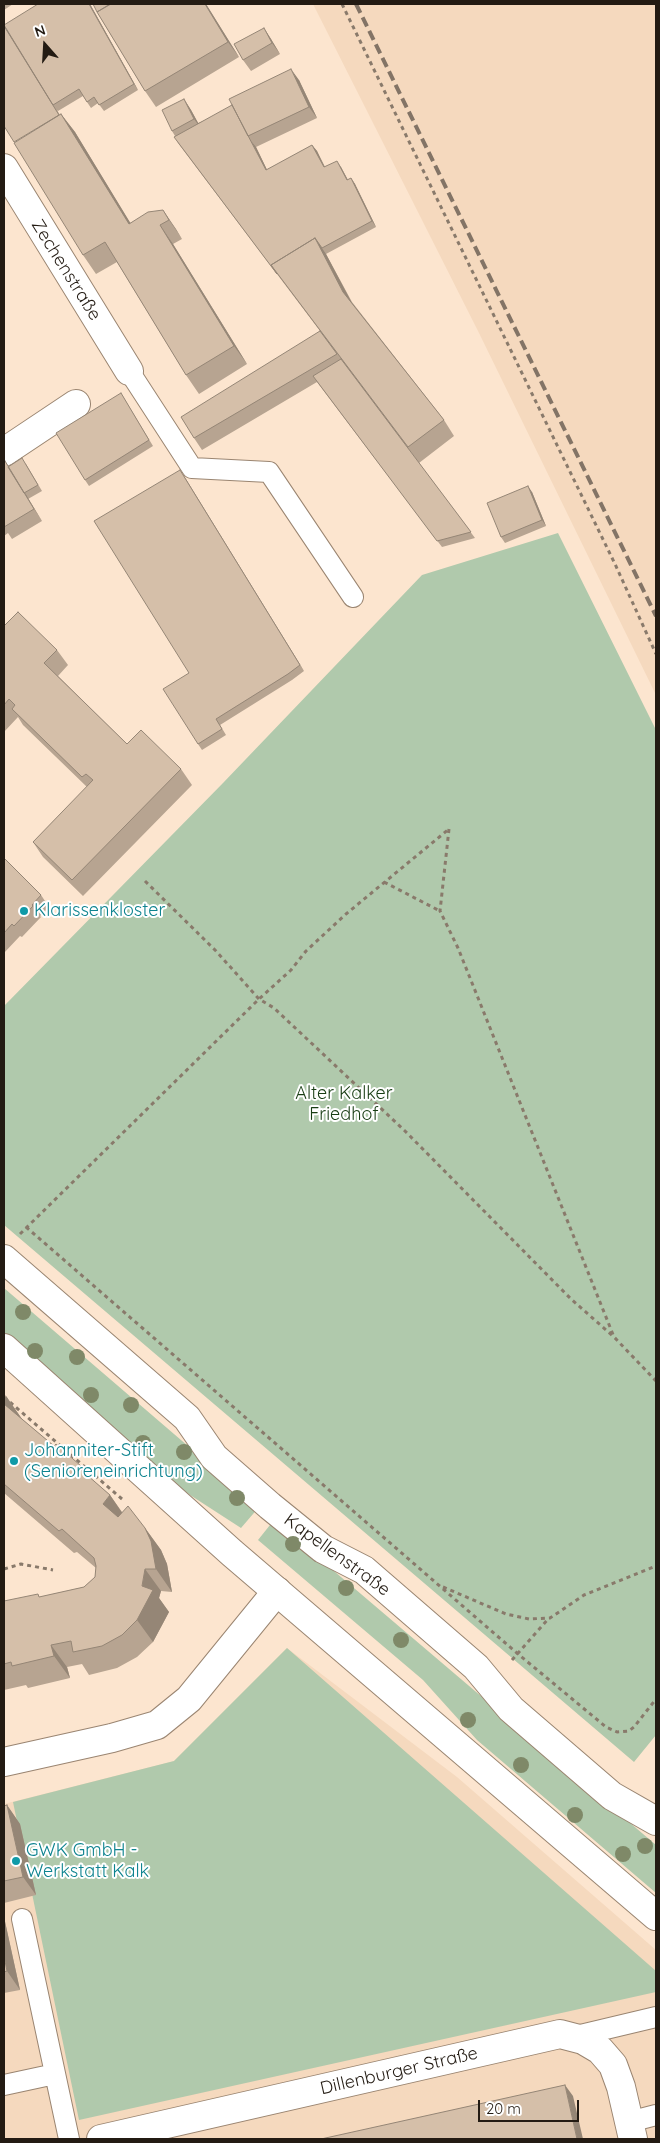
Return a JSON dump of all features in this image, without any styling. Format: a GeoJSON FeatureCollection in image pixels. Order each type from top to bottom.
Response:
{"type":"FeatureCollection","features":[{"type":"Feature","properties":{"kind":"street","name":"Zechenstraße"},"geometry":{"type":"LineString","coordinates":[[4,168],[129,371]]}},
{"type":"Feature","properties":{"kind":"street"},"geometry":{"type":"LineString","coordinates":[[4,452],[76,404]]}},
{"type":"Feature","properties":{"kind":"street","name":"Kapellenstraße"},"geometry":{"type":"LineString","coordinates":[[9,1249],[187,1418],[214,1457],[322,1550],[364,1570],[476,1667],[511,1709],[612,1796],[656,1821]]}},
{"type":"Feature","properties":{"kind":"street"},"geometry":{"type":"LineString","coordinates":[[4,1348],[277,1591],[656,1916]]}},
{"type":"Feature","properties":{"kind":"street"},"geometry":{"type":"LineString","coordinates":[[4,1762],[112,1738],[157,1725],[189,1699],[277,1591]]}},
{"type":"Feature","properties":{"kind":"street","name":"Dillenburger Straße"},"geometry":{"type":"LineString","coordinates":[[101,2139],[560,2034],[583,2040],[600,2050],[613,2065],[621,2087],[631,2131]]}},
{"type":"Feature","properties":{"kind":"lane"},"geometry":{"type":"LineString","coordinates":[[129,371],[192,468],[269,472],[354,597]]}},
{"type":"Feature","properties":{"kind":"lane"},"geometry":{"type":"LineString","coordinates":[[22,1919],[68,2139]]}},
{"type":"Feature","properties":{"kind":"lane"},"geometry":{"type":"LineString","coordinates":[[572,2037],[656,2017]]}},
{"type":"Feature","properties":{"kind":"lane"},"geometry":{"type":"LineString","coordinates":[[4,2085],[55,2074]]}},
{"type":"Feature","properties":{"kind":"lane"},"geometry":{"type":"LineString","coordinates":[[631,2131],[656,2116]]}},
{"type":"Feature","properties":{"kind":"path"},"geometry":{"type":"LineString","coordinates":[[342,4],[615,564],[656,654]]}},
{"type":"Feature","properties":{"kind":"path"},"geometry":{"type":"LineString","coordinates":[[9,1249],[26,1228],[290,970],[306,951],[346,914],[449,829],[440,911],[458,948],[614,1337]]}},
{"type":"Feature","properties":{"kind":"path"},"geometry":{"type":"LineString","coordinates":[[145,882],[216,951],[259,999],[274,1008],[405,1131],[550,1278],[614,1337],[656,1381]]}},
{"type":"Feature","properties":{"kind":"path"},"geometry":{"type":"LineString","coordinates":[[384,882],[440,911]]}},
{"type":"Feature","properties":{"kind":"path"},"geometry":{"type":"LineString","coordinates":[[26,1228],[518,1654],[611,1731],[623,1732],[634,1727],[656,1698]]}},
{"type":"Feature","properties":{"kind":"path"},"geometry":{"type":"LineString","coordinates":[[4,1569],[21,1564],[53,1570]]}},
{"type":"Feature","properties":{"kind":"path"},"geometry":{"type":"LineString","coordinates":[[490,1684],[550,1618],[584,1595],[656,1566]]}},
{"type":"Feature","properties":{"kind":"path"},"geometry":{"type":"LineString","coordinates":[[438,1584],[506,1614],[529,1619],[550,1618]]}},
{"type":"Feature","properties":{"kind":"shaded area"},"geometry":{"type":"Polygon","coordinates":[[[313,4],[656,4],[656,695],[479,333],[313,4]]]}},
{"type":"Feature","properties":{"kind":"shaded area"},"geometry":{"type":"Polygon","coordinates":[[[287,1648],[457,1777],[656,1950],[656,2139],[4,2139],[4,1804],[174,1761],[287,1648]]]}},
{"type":"Feature","properties":{"kind":"green space","name":"Alter Kalker Friedhof"},"geometry":{"type":"Polygon","coordinates":[[[558,533],[656,730],[656,1735],[634,1762],[4,1225],[4,1006],[223,783],[422,575],[558,533]]]}},
{"type":"Feature","properties":{"kind":"green space"},"geometry":{"type":"Polygon","coordinates":[[[4,1288],[259,1507],[241,1528],[190,1495],[165,1476],[4,1332],[4,1288]]]}},
{"type":"Feature","properties":{"kind":"green space"},"geometry":{"type":"Polygon","coordinates":[[[274,1520],[656,1845],[656,1893],[477,1740],[423,1680],[258,1540],[274,1520]]]}},
{"type":"Feature","properties":{"kind":"green space"},"geometry":{"type":"Polygon","coordinates":[[[287,1648],[656,1971],[656,1992],[79,2120],[13,1802],[174,1761],[287,1648]]]}},
{"type":"Feature","properties":{"kind":"building"},"geometry":{"type":"Polygon","coordinates":[[[38,4],[89,4],[134,84],[99,105],[94,97],[87,102],[79,89],[53,105],[4,25],[38,4]]]}},
{"type":"Feature","properties":{"kind":"building"},"geometry":{"type":"Polygon","coordinates":[[[93,4],[111,4],[97,12],[93,4]]]}},
{"type":"Feature","properties":{"kind":"building"},"geometry":{"type":"Polygon","coordinates":[[[110,4],[205,4],[228,42],[145,91],[97,12],[110,4]]]}},
{"type":"Feature","properties":{"kind":"building"},"geometry":{"type":"Polygon","coordinates":[[[4,26],[59,115],[14,142],[4,126],[4,26]]]}},
{"type":"Feature","properties":{"kind":"building"},"geometry":{"type":"Polygon","coordinates":[[[264,28],[272,43],[243,60],[234,44],[264,28]]]}},
{"type":"Feature","properties":{"kind":"building"},"geometry":{"type":"Polygon","coordinates":[[[291,69],[309,107],[248,136],[229,99],[291,69]]]}},
{"type":"Feature","properties":{"kind":"building"},"geometry":{"type":"Polygon","coordinates":[[[184,99],[194,119],[172,131],[162,110],[184,99]]]}},
{"type":"Feature","properties":{"kind":"building"},"geometry":{"type":"Polygon","coordinates":[[[232,105],[266,170],[312,145],[324,167],[337,161],[347,180],[351,178],[372,221],[322,248],[315,238],[271,265],[277,274],[174,137],[232,105]]]}},
{"type":"Feature","properties":{"kind":"building"},"geometry":{"type":"Polygon","coordinates":[[[61,114],[129,224],[148,212],[163,210],[169,220],[160,225],[234,346],[186,375],[105,242],[83,255],[14,143],[61,114]]]}},
{"type":"Feature","properties":{"kind":"building"},"geometry":{"type":"Polygon","coordinates":[[[315,238],[343,292],[444,420],[408,447],[271,265],[315,238]]]}},
{"type":"Feature","properties":{"kind":"building"},"geometry":{"type":"Polygon","coordinates":[[[320,331],[337,354],[194,438],[181,417],[320,331]]]}},
{"type":"Feature","properties":{"kind":"building"},"geometry":{"type":"Polygon","coordinates":[[[341,359],[471,532],[437,541],[313,376],[341,359]]]}},
{"type":"Feature","properties":{"kind":"building"},"geometry":{"type":"Polygon","coordinates":[[[121,393],[149,440],[85,480],[56,433],[121,393]]]}},
{"type":"Feature","properties":{"kind":"building"},"geometry":{"type":"Polygon","coordinates":[[[22,458],[38,485],[24,493],[8,467],[22,458]]]}},
{"type":"Feature","properties":{"kind":"building"},"geometry":{"type":"Polygon","coordinates":[[[4,462],[34,509],[4,527],[4,462]]]}},
{"type":"Feature","properties":{"kind":"building"},"geometry":{"type":"Polygon","coordinates":[[[180,470],[300,665],[216,719],[222,729],[198,744],[163,689],[189,673],[94,521],[180,470]]]}},
{"type":"Feature","properties":{"kind":"building"},"geometry":{"type":"Polygon","coordinates":[[[528,486],[542,520],[501,537],[487,503],[528,486]]]}},
{"type":"Feature","properties":{"kind":"building"},"geometry":{"type":"Polygon","coordinates":[[[18,612],[57,650],[44,663],[127,744],[141,730],[181,769],[72,880],[33,842],[93,780],[86,774],[82,777],[12,709],[15,705],[9,699],[4,705],[4,626],[18,612]]]}},
{"type":"Feature","properties":{"kind":"building","name":"Klarissenkloster"},"geometry":{"type":"Polygon","coordinates":[[[4,858],[41,895],[14,926],[12,924],[4,933],[4,858]]]}},
{"type":"Feature","properties":{"kind":"building"},"geometry":{"type":"Polygon","coordinates":[[[4,1404],[81,1466],[79,1468],[110,1495],[103,1504],[118,1517],[128,1506],[145,1528],[151,1541],[156,1569],[145,1569],[142,1586],[153,1590],[137,1620],[122,1635],[102,1646],[73,1652],[71,1641],[51,1645],[54,1656],[12,1666],[11,1662],[4,1664],[4,1601],[38,1594],[39,1597],[84,1587],[95,1577],[96,1566],[94,1558],[62,1529],[59,1531],[4,1484],[4,1404]]]}},
{"type":"Feature","properties":{"kind":"building"},"geometry":{"type":"Polygon","coordinates":[[[7,1805],[23,1877],[4,1881],[4,1806],[7,1805]]]}},
{"type":"Feature","properties":{"kind":"building"},"geometry":{"type":"Polygon","coordinates":[[[4,1956],[7,1971],[4,1972],[4,1956]]]}},
{"type":"Feature","properties":{"kind":"building"},"geometry":{"type":"Polygon","coordinates":[[[565,2085],[577,2139],[321,2139],[565,2085]]]}},
{"type":"Feature","properties":{"kind":"railway"},"geometry":{"type":"LineString","coordinates":[[356,4],[656,616]]}},
{"type":"Feature","properties":{"kind":"place","name":"Klarissenkloster"},"geometry":{"type":"Point","coordinates":[24,911]}},
{"type":"Feature","properties":{"kind":"place","name":"Johanniter-Stift (Senioreneinrichtung)"},"geometry":{"type":"Point","coordinates":[14,1461]}},
{"type":"Feature","properties":{"kind":"place","name":"GWK GmbH - Werkstatt Kalk"},"geometry":{"type":"Point","coordinates":[16,1861]}}]}
